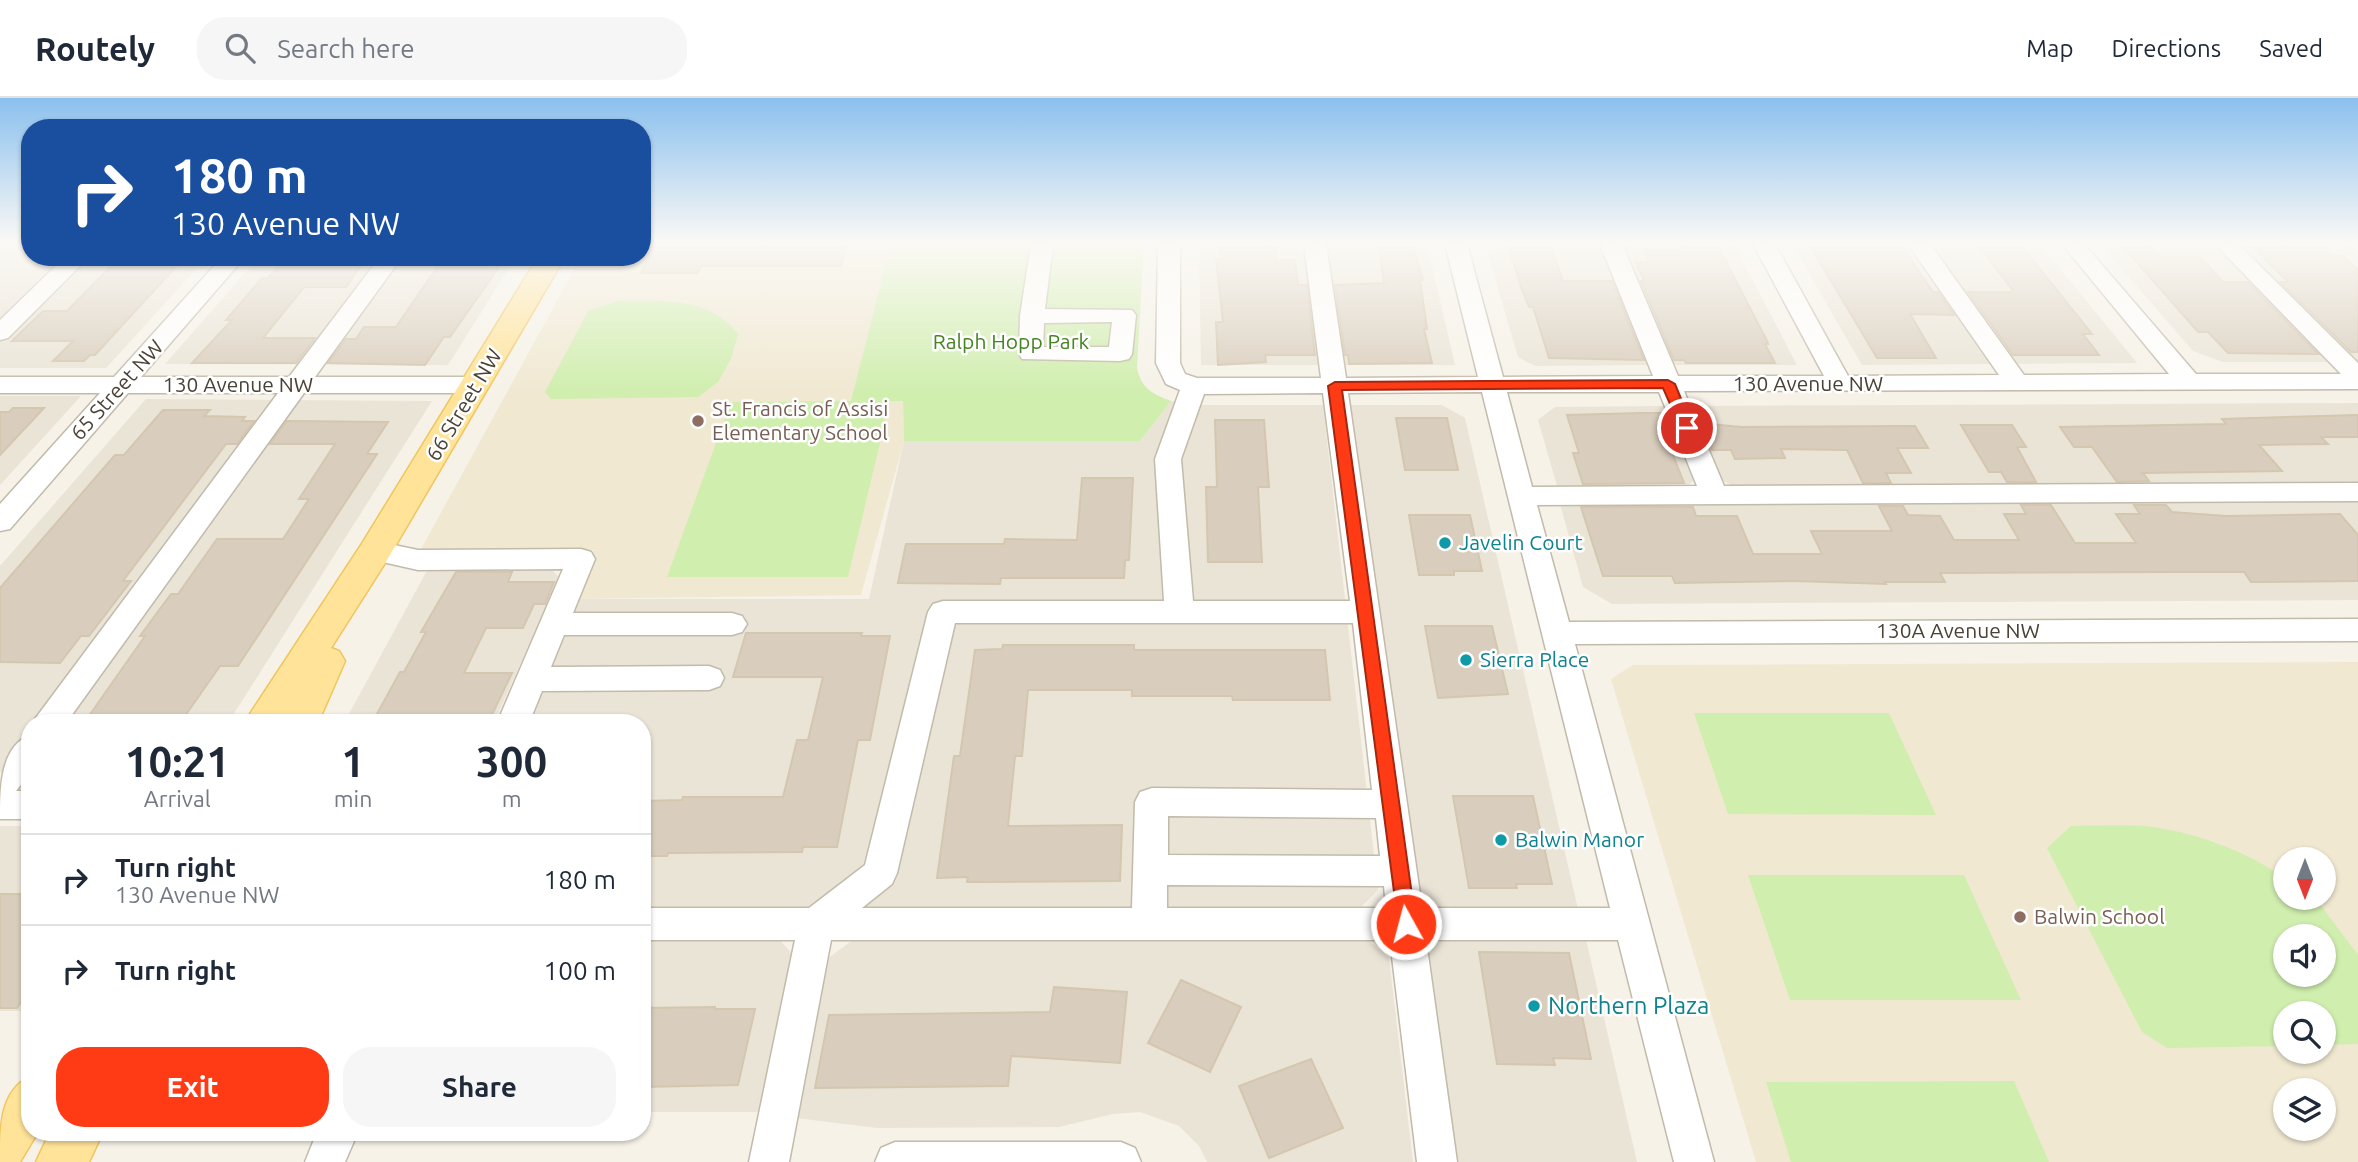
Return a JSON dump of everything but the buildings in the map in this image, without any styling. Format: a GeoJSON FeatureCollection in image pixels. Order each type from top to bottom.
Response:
{"type":"FeatureCollection","features":[{"type":"Feature","properties":{"kind":"main road","name":"66 Street NW"},"geometry":{"type":"LineString","coordinates":[[270,714],[375,551],[531,294]]}},
{"type":"Feature","properties":{"kind":"main road","name":"66 Street NW"},"geometry":{"type":"LineString","coordinates":[[302,714],[375,551]]}},
{"type":"Feature","properties":{"kind":"main road"},"geometry":{"type":"LineString","coordinates":[[0,1149],[21,1115]]}},
{"type":"Feature","properties":{"kind":"main road"},"geometry":{"type":"LineString","coordinates":[[61,1162],[73,1141]]}},
{"type":"Feature","properties":{"kind":"street"},"geometry":{"type":"LineString","coordinates":[[0,333],[40,294]]}},
{"type":"Feature","properties":{"kind":"street","name":"65 Street NW"},"geometry":{"type":"LineString","coordinates":[[0,522],[202,294]]}},
{"type":"Feature","properties":{"kind":"street"},"geometry":{"type":"LineString","coordinates":[[55,714],[364,294]]}},
{"type":"Feature","properties":{"kind":"street"},"geometry":{"type":"LineString","coordinates":[[1032,316],[1035,294]]}},
{"type":"Feature","properties":{"kind":"street"},"geometry":{"type":"LineString","coordinates":[[1169,294],[1168,363],[1185,383],[1168,459],[1179,611]]}},
{"type":"Feature","properties":{"kind":"street"},"geometry":{"type":"LineString","coordinates":[[1322,294],[1437,1162]]}},
{"type":"Feature","properties":{"kind":"street"},"geometry":{"type":"LineString","coordinates":[[1469,294],[1694,1162]]}},
{"type":"Feature","properties":{"kind":"street"},"geometry":{"type":"LineString","coordinates":[[1631,294],[1714,495]]}},
{"type":"Feature","properties":{"kind":"street"},"geometry":{"type":"LineString","coordinates":[[1791,294],[1840,383]]}},
{"type":"Feature","properties":{"kind":"street"},"geometry":{"type":"LineString","coordinates":[[1954,294],[2017,383]]}},
{"type":"Feature","properties":{"kind":"street"},"geometry":{"type":"LineString","coordinates":[[2115,294],[2189,382]]}},
{"type":"Feature","properties":{"kind":"street"},"geometry":{"type":"LineString","coordinates":[[2275,294],[2358,379]]}},
{"type":"Feature","properties":{"kind":"street","name":"130 Avenue NW"},"geometry":{"type":"LineString","coordinates":[[1185,383],[1335,386],[2358,379]]}},
{"type":"Feature","properties":{"kind":"street","name":"130 Avenue NW"},"geometry":{"type":"LineString","coordinates":[[0,385],[477,385]]}},
{"type":"Feature","properties":{"kind":"street"},"geometry":{"type":"LineString","coordinates":[[1521,496],[2358,492]]}},
{"type":"Feature","properties":{"kind":"street"},"geometry":{"type":"LineString","coordinates":[[375,551],[418,560],[581,559],[517,714]]}},
{"type":"Feature","properties":{"kind":"street"},"geometry":{"type":"LineString","coordinates":[[769,1162],[816,924],[880,873],[943,611],[1366,611]]}},
{"type":"Feature","properties":{"kind":"street"},"geometry":{"type":"LineString","coordinates":[[556,624],[732,624]]}},
{"type":"Feature","properties":{"kind":"street","name":"130A Avenue NW"},"geometry":{"type":"LineString","coordinates":[[1558,633],[2358,630]]}},
{"type":"Feature","properties":{"kind":"street"},"geometry":{"type":"LineString","coordinates":[[531,679],[709,678]]}},
{"type":"Feature","properties":{"kind":"street"},"geometry":{"type":"LineString","coordinates":[[0,788],[21,760]]}},
{"type":"Feature","properties":{"kind":"street"},"geometry":{"type":"LineString","coordinates":[[1149,924],[1152,802],[1389,804]]}},
{"type":"Feature","properties":{"kind":"street"},"geometry":{"type":"LineString","coordinates":[[0,805],[21,805]]}},
{"type":"Feature","properties":{"kind":"street"},"geometry":{"type":"LineString","coordinates":[[1150,870],[1399,871]]}},
{"type":"Feature","properties":{"kind":"street"},"geometry":{"type":"LineString","coordinates":[[651,924],[1631,924]]}},
{"type":"Feature","properties":{"kind":"street"},"geometry":{"type":"LineString","coordinates":[[325,1162],[334,1141]]}},
{"type":"Feature","properties":{"kind":"street"},"geometry":{"type":"LineString","coordinates":[[895,1162],[1120,1161]]}},
{"type":"Feature","properties":{"kind":"shaded area"},"geometry":{"type":"Polygon","coordinates":[[[0,294],[174,294],[106,368],[0,368],[0,294]]]}},
{"type":"Feature","properties":{"kind":"shaded area"},"geometry":{"type":"Polygon","coordinates":[[[227,294],[493,294],[448,365],[165,364],[227,294]]]}},
{"type":"Feature","properties":{"kind":"shaded area","name":"St. Francis of Assisi Elementary School"},"geometry":{"type":"Polygon","coordinates":[[[561,294],[879,294],[852,401],[903,401],[904,441],[861,595],[573,599],[594,550],[420,551],[561,294]]]}},
{"type":"Feature","properties":{"kind":"shaded area"},"geometry":{"type":"Polygon","coordinates":[[[1200,294],[1312,294],[1320,365],[1201,365],[1200,294]]]}},
{"type":"Feature","properties":{"kind":"shaded area"},"geometry":{"type":"Polygon","coordinates":[[[1331,294],[1438,294],[1455,365],[1340,365],[1331,294]]]}},
{"type":"Feature","properties":{"kind":"shaded area"},"geometry":{"type":"Polygon","coordinates":[[[1500,294],[1620,294],[1649,365],[1535,366],[1518,357],[1500,294]]]}},
{"type":"Feature","properties":{"kind":"shaded area"},"geometry":{"type":"Polygon","coordinates":[[[1639,294],[1760,294],[1797,365],[1669,365],[1639,294]]]}},
{"type":"Feature","properties":{"kind":"shaded area"},"geometry":{"type":"Polygon","coordinates":[[[1821,294],[1941,294],[1990,364],[1862,365],[1821,294]]]}},
{"type":"Feature","properties":{"kind":"shaded area"},"geometry":{"type":"Polygon","coordinates":[[[1960,294],[2080,294],[2137,363],[2009,364],[1960,294]]]}},
{"type":"Feature","properties":{"kind":"shaded area"},"geometry":{"type":"Polygon","coordinates":[[[2143,294],[2264,294],[2331,362],[2223,362],[2193,351],[2143,294]]]}},
{"type":"Feature","properties":{"kind":"shaded area"},"geometry":{"type":"Polygon","coordinates":[[[2282,294],[2358,294],[2358,362],[2350,362],[2282,294]]]}},
{"type":"Feature","properties":{"kind":"shaded area"},"geometry":{"type":"Polygon","coordinates":[[[0,396],[81,396],[0,485],[0,396]]]}},
{"type":"Feature","properties":{"kind":"shaded area"},"geometry":{"type":"Polygon","coordinates":[[[146,399],[432,401],[234,714],[21,714],[21,773],[0,772],[0,566],[146,399]]]}},
{"type":"Feature","properties":{"kind":"shaded area"},"geometry":{"type":"Polygon","coordinates":[[[1171,401],[1199,405],[1323,405],[1378,890],[1359,909],[651,911],[651,714],[524,714],[573,599],[869,599],[904,441],[1140,441],[1171,401]]]}},
{"type":"Feature","properties":{"kind":"shaded area"},"geometry":{"type":"Polygon","coordinates":[[[2358,403],[2358,485],[1737,488],[1716,477],[1686,406],[2358,403]]]}},
{"type":"Feature","properties":{"kind":"shaded area"},"geometry":{"type":"Polygon","coordinates":[[[1343,405],[1442,405],[1465,418],[1578,909],[1431,909],[1407,890],[1343,405]]]}},
{"type":"Feature","properties":{"kind":"shaded area"},"geometry":{"type":"Polygon","coordinates":[[[1667,406],[1696,478],[1684,489],[1558,489],[1538,420],[1555,407],[1667,406]]]}},
{"type":"Feature","properties":{"kind":"shaded area"},"geometry":{"type":"Polygon","coordinates":[[[2358,500],[2358,600],[1612,604],[1583,587],[1560,504],[2358,500]]]}},
{"type":"Feature","properties":{"kind":"shaded area"},"geometry":{"type":"Polygon","coordinates":[[[430,565],[547,565],[559,577],[498,714],[349,714],[430,565]]]}},
{"type":"Feature","properties":{"kind":"shaded area","name":"Balwin School"},"geometry":{"type":"Polygon","coordinates":[[[2358,662],[2358,1162],[1756,1162],[1611,679],[1633,665],[2358,662]]]}},
{"type":"Feature","properties":{"kind":"shaded area"},"geometry":{"type":"Polygon","coordinates":[[[0,826],[21,826],[21,1011],[0,1011],[0,826]]]}},
{"type":"Feature","properties":{"kind":"shaded area"},"geometry":{"type":"Polygon","coordinates":[[[1585,935],[1637,1162],[1443,1162],[1416,956],[1435,936],[1585,935]]]}},
{"type":"Feature","properties":{"kind":"shaded area"},"geometry":{"type":"Polygon","coordinates":[[[651,937],[777,937],[795,957],[761,1112],[651,1112],[651,937]]]}},
{"type":"Feature","properties":{"kind":"shaded area"},"geometry":{"type":"Polygon","coordinates":[[[1365,938],[1389,958],[1413,1162],[1207,1162],[1199,1146],[1179,1126],[1140,1112],[1113,1114],[1059,1127],[877,1128],[796,1118],[827,959],[854,939],[1365,938]]]}},
{"type":"Feature","properties":{"kind":"green space","name":"Ralph Hopp Park"},"geometry":{"type":"Polygon","coordinates":[[[878,294],[1141,294],[1137,368],[1148,389],[1171,401],[1140,441],[904,441],[903,401],[890,401],[848,577],[667,577],[731,402],[851,401],[878,294]]]}},
{"type":"Feature","properties":{"kind":"green space"},"geometry":{"type":"Polygon","coordinates":[[[618,301],[683,303],[713,313],[726,322],[738,334],[731,359],[718,382],[698,397],[551,399],[545,392],[588,311],[618,301]]]}},
{"type":"Feature","properties":{"kind":"green space"},"geometry":{"type":"Polygon","coordinates":[[[1694,713],[1889,713],[1936,815],[1728,814],[1694,713]]]}},
{"type":"Feature","properties":{"kind":"green space"},"geometry":{"type":"Polygon","coordinates":[[[2071,826],[2153,827],[2222,845],[2273,871],[2273,910],[2324,910],[2335,924],[2273,924],[2273,987],[2336,987],[2336,926],[2358,955],[2358,1044],[2336,1045],[2336,1001],[2273,1001],[2273,1046],[2167,1048],[2142,1032],[2047,848],[2071,826]]]}},
{"type":"Feature","properties":{"kind":"green space"},"geometry":{"type":"Polygon","coordinates":[[[1748,875],[1964,875],[2021,1000],[1790,1000],[1748,875]]]}},
{"type":"Feature","properties":{"kind":"green space"},"geometry":{"type":"Polygon","coordinates":[[[2014,1081],[2049,1162],[1791,1162],[1766,1082],[2014,1081]]]}},
{"type":"Feature","properties":{"kind":"place","name":"St. Francis of Assisi Elementary School"},"geometry":{"type":"Point","coordinates":[698,421]}},
{"type":"Feature","properties":{"kind":"place","name":"Javelin Court"},"geometry":{"type":"Point","coordinates":[1445,543]}},
{"type":"Feature","properties":{"kind":"place","name":"Sierra Place"},"geometry":{"type":"Point","coordinates":[1466,660]}},
{"type":"Feature","properties":{"kind":"place","name":"Balwin Manor"},"geometry":{"type":"Point","coordinates":[1501,840]}},
{"type":"Feature","properties":{"kind":"place","name":"Balwin School"},"geometry":{"type":"Point","coordinates":[2020,917]}},
{"type":"Feature","properties":{"kind":"place","name":"Northern Plaza"},"geometry":{"type":"Point","coordinates":[1534,1006]}},
{"type":"Feature","properties":{"kind":"route"},"geometry":{"type":"LineString","coordinates":[[1406,924],[1335,386],[1668,384],[1687,428]]}}]}
